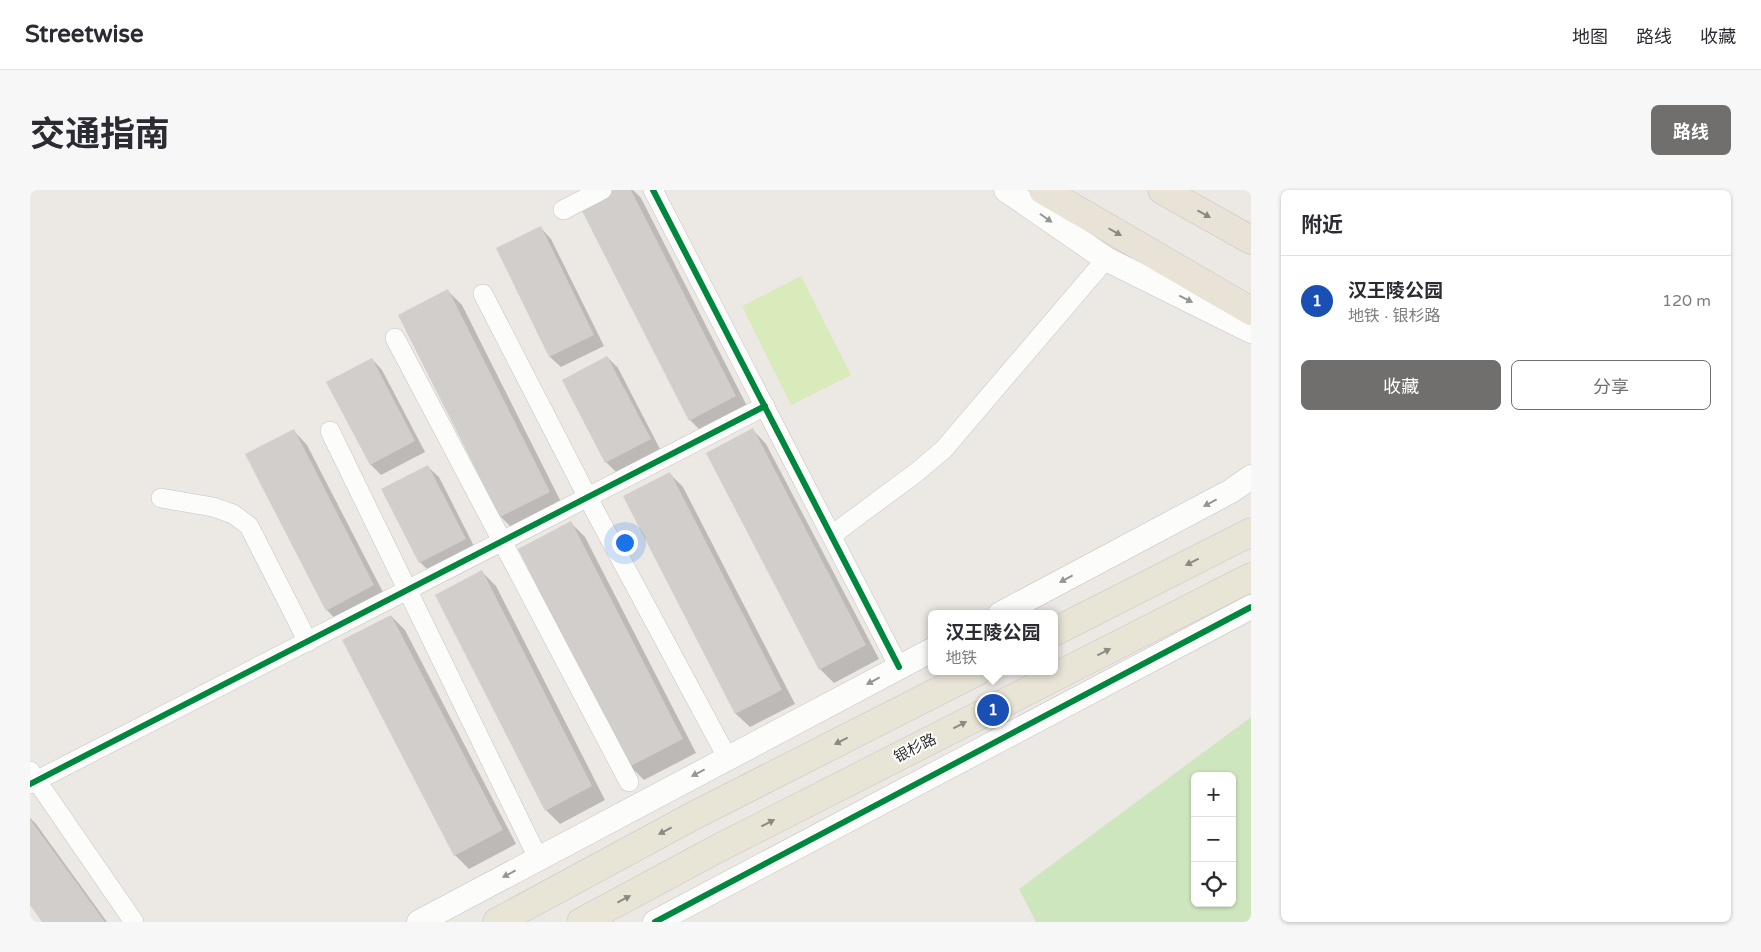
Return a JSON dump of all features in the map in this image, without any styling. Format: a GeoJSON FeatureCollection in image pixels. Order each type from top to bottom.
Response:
{"type":"FeatureCollection","features":[{"type":"Feature","properties":{"kind":"highway"},"geometry":{"type":"LineString","coordinates":[[1043,190],[1251,311]]}},
{"type":"Feature","properties":{"kind":"highway"},"geometry":{"type":"LineString","coordinates":[[1162,190],[1251,240]]}},
{"type":"Feature","properties":{"kind":"main road"},"geometry":{"type":"LineString","coordinates":[[1058,630],[1251,532]]}},
{"type":"Feature","properties":{"kind":"main road","name":"银杉路"},"geometry":{"type":"LineString","coordinates":[[582,922],[713,851],[1251,577]]}},
{"type":"Feature","properties":{"kind":"main road"},"geometry":{"type":"LineString","coordinates":[[497,922],[693,816],[970,675]]}},
{"type":"Feature","properties":{"kind":"street"},"geometry":{"type":"LineString","coordinates":[[563,210],[602,190]]}},
{"type":"Feature","properties":{"kind":"street"},"geometry":{"type":"LineString","coordinates":[[653,190],[899,667]]}},
{"type":"Feature","properties":{"kind":"street"},"geometry":{"type":"LineString","coordinates":[[1006,190],[1106,259],[1251,331]]}},
{"type":"Feature","properties":{"kind":"street"},"geometry":{"type":"LineString","coordinates":[[832,535],[918,472],[944,449],[1106,259]]}},
{"type":"Feature","properties":{"kind":"street"},"geometry":{"type":"LineString","coordinates":[[483,294],[588,498],[727,758]]}},
{"type":"Feature","properties":{"kind":"street"},"geometry":{"type":"LineString","coordinates":[[1220,316],[1251,347]]}},
{"type":"Feature","properties":{"kind":"street"},"geometry":{"type":"LineString","coordinates":[[395,338],[629,782]]}},
{"type":"Feature","properties":{"kind":"street"},"geometry":{"type":"LineString","coordinates":[[134,922],[32,779],[308,642],[765,406]]}},
{"type":"Feature","properties":{"kind":"street"},"geometry":{"type":"LineString","coordinates":[[330,431],[538,858]]}},
{"type":"Feature","properties":{"kind":"street"},"geometry":{"type":"LineString","coordinates":[[1008,610],[1231,491],[1251,477]]}},
{"type":"Feature","properties":{"kind":"street"},"geometry":{"type":"LineString","coordinates":[[161,498],[213,507],[233,514],[249,526],[308,642]]}},
{"type":"Feature","properties":{"kind":"street"},"geometry":{"type":"LineString","coordinates":[[655,922],[1251,607]]}},
{"type":"Feature","properties":{"kind":"street"},"geometry":{"type":"LineString","coordinates":[[419,922],[928,652]]}},
{"type":"Feature","properties":{"kind":"green space"},"geometry":{"type":"Polygon","coordinates":[[[801,276],[851,375],[791,405],[742,306],[801,276]]]}},
{"type":"Feature","properties":{"kind":"green space"},"geometry":{"type":"Polygon","coordinates":[[[1251,717],[1251,922],[1036,922],[1019,889],[1251,717]]]}},
{"type":"Feature","properties":{"kind":"building"},"geometry":{"type":"Polygon","coordinates":[[[612,190],[631,190],[736,396],[689,421],[580,207],[612,190]]]}},
{"type":"Feature","properties":{"kind":"building"},"geometry":{"type":"Polygon","coordinates":[[[541,226],[594,335],[549,357],[496,248],[541,226]]]}},
{"type":"Feature","properties":{"kind":"building"},"geometry":{"type":"Polygon","coordinates":[[[448,289],[550,492],[500,517],[398,315],[448,289]]]}},
{"type":"Feature","properties":{"kind":"building"},"geometry":{"type":"Polygon","coordinates":[[[607,356],[651,439],[605,463],[562,380],[607,356]]]}},
{"type":"Feature","properties":{"kind":"building"},"geometry":{"type":"Polygon","coordinates":[[[372,358],[415,441],[370,465],[326,382],[372,358]]]}},
{"type":"Feature","properties":{"kind":"building"},"geometry":{"type":"Polygon","coordinates":[[[753,428],[866,645],[819,670],[706,453],[753,428]]]}},
{"type":"Feature","properties":{"kind":"building"},"geometry":{"type":"Polygon","coordinates":[[[294,429],[374,585],[326,611],[245,454],[294,429]]]}},
{"type":"Feature","properties":{"kind":"building"},"geometry":{"type":"Polygon","coordinates":[[[428,465],[466,539],[419,563],[381,489],[428,465]]]}},
{"type":"Feature","properties":{"kind":"building"},"geometry":{"type":"Polygon","coordinates":[[[670,472],[782,690],[735,714],[623,496],[670,472]]]}},
{"type":"Feature","properties":{"kind":"building"},"geometry":{"type":"Polygon","coordinates":[[[571,521],[683,739],[629,767],[518,549],[571,521]]]}},
{"type":"Feature","properties":{"kind":"building"},"geometry":{"type":"Polygon","coordinates":[[[482,570],[592,786],[545,811],[435,595],[482,570]]]}},
{"type":"Feature","properties":{"kind":"building"},"geometry":{"type":"Polygon","coordinates":[[[391,615],[503,830],[454,856],[342,640],[391,615]]]}},
{"type":"Feature","properties":{"kind":"building"},"geometry":{"type":"Polygon","coordinates":[[[30,819],[105,922],[42,922],[30,905],[30,819]]]}},
{"type":"Feature","properties":{"kind":"cycle path"},"geometry":{"type":"LineString","coordinates":[[653,190],[899,667]]}},
{"type":"Feature","properties":{"kind":"cycle path"},"geometry":{"type":"LineString","coordinates":[[30,784],[765,406]]}},
{"type":"Feature","properties":{"kind":"cycle path"},"geometry":{"type":"LineString","coordinates":[[655,922],[1251,607]]}},
{"type":"Feature","properties":{"kind":"place","name":"汉王陵公园"},"geometry":{"type":"Point","coordinates":[993,710]}}]}
